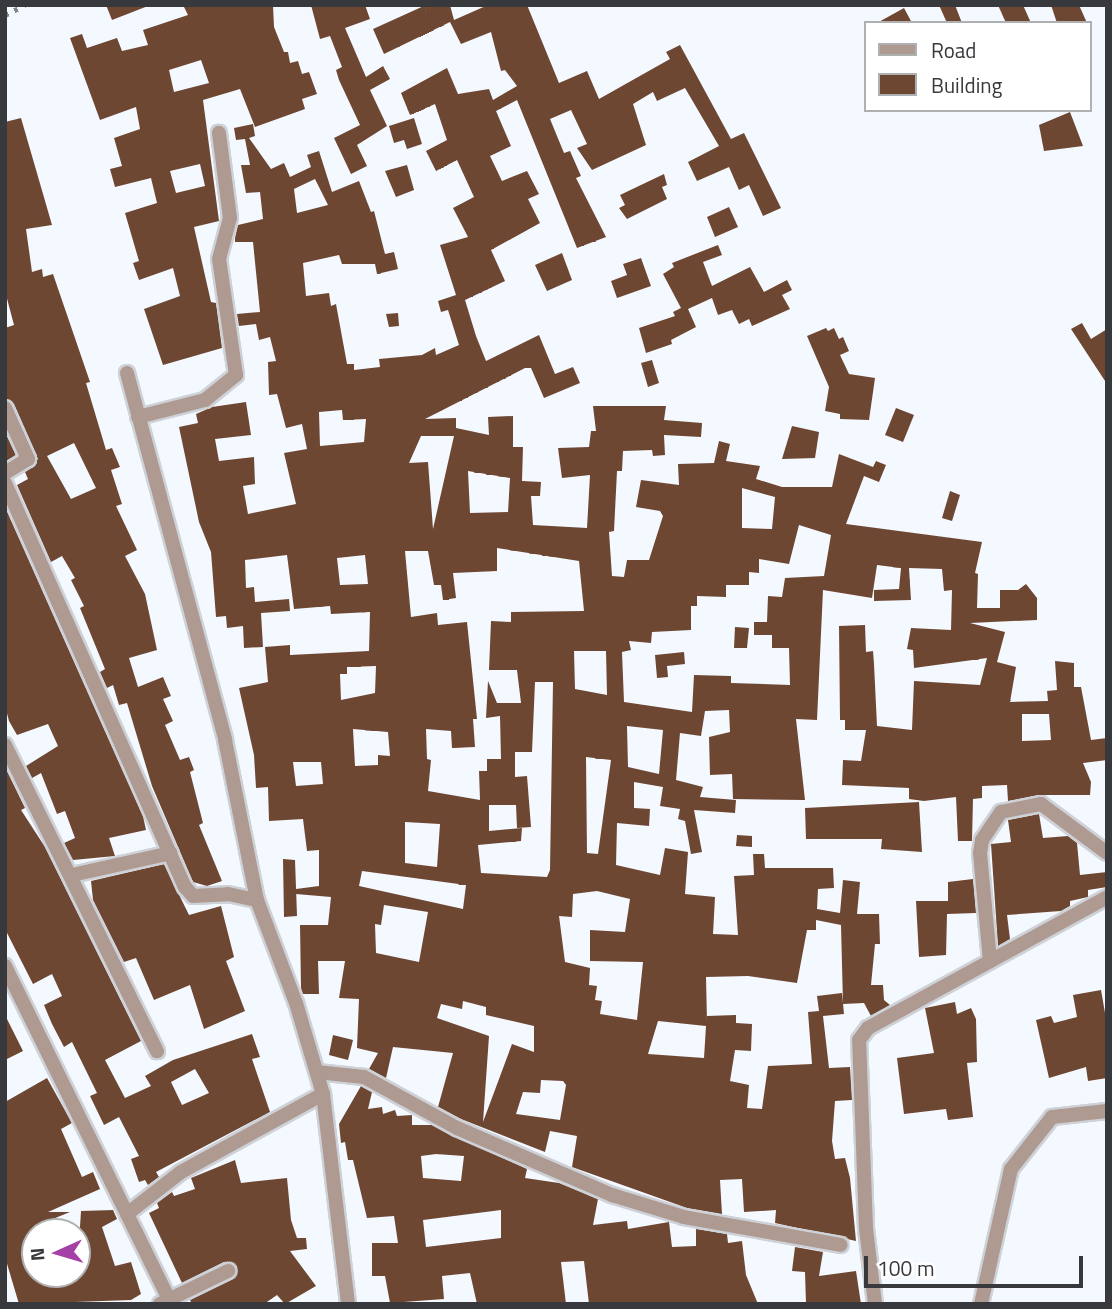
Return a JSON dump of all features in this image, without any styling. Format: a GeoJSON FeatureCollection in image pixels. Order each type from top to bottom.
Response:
{"type":"FeatureCollection","features":[{"type":"Feature","properties":{"kind":"street"},"geometry":{"type":"LineString","coordinates":[[138,417],[205,400],[236,375],[219,259],[230,218],[219,133]]}},
{"type":"Feature","properties":{"kind":"street"},"geometry":{"type":"LineString","coordinates":[[127,373],[225,740],[257,900],[323,1094],[348,1304]]}},
{"type":"Feature","properties":{"kind":"street"},"geometry":{"type":"LineString","coordinates":[[5,408],[28,459],[5,473]]}},
{"type":"Feature","properties":{"kind":"street"},"geometry":{"type":"LineString","coordinates":[[5,483],[193,897],[228,894],[257,900]]}},
{"type":"Feature","properties":{"kind":"street"},"geometry":{"type":"LineString","coordinates":[[5,745],[72,875],[157,1051]]}},
{"type":"Feature","properties":{"kind":"street"},"geometry":{"type":"LineString","coordinates":[[990,961],[980,853],[982,840],[1001,812],[1041,804],[1107,853]]}},
{"type":"Feature","properties":{"kind":"street"},"geometry":{"type":"LineString","coordinates":[[72,875],[171,853]]}},
{"type":"Feature","properties":{"kind":"street"},"geometry":{"type":"LineString","coordinates":[[875,1304],[866,1228],[859,1040],[867,1028],[1107,897]]}},
{"type":"Feature","properties":{"kind":"street"},"geometry":{"type":"LineString","coordinates":[[5,965],[127,1214],[167,1303],[228,1271]]}},
{"type":"Feature","properties":{"kind":"street"},"geometry":{"type":"LineString","coordinates":[[317,1072],[364,1077],[457,1128],[612,1195],[684,1217],[841,1245]]}},
{"type":"Feature","properties":{"kind":"street"},"geometry":{"type":"LineString","coordinates":[[127,1214],[180,1172],[323,1094]]}},
{"type":"Feature","properties":{"kind":"street"},"geometry":{"type":"LineString","coordinates":[[981,1304],[1010,1169],[1052,1117],[1107,1111]]}},
{"type":"Feature","properties":{"kind":"building"},"geometry":{"type":"Polygon","coordinates":[[[106,5],[148,5],[148,6],[112,20],[106,5]]]}},
{"type":"Feature","properties":{"kind":"building"},"geometry":{"type":"Polygon","coordinates":[[[183,5],[273,5],[274,27],[284,52],[288,52],[290,63],[298,61],[302,74],[309,72],[317,94],[302,99],[305,109],[255,127],[240,89],[203,100],[219,221],[194,227],[211,302],[216,303],[222,348],[163,365],[144,309],[180,296],[173,268],[139,280],[133,263],[139,261],[125,213],[157,203],[151,178],[115,187],[110,169],[122,166],[114,138],[140,129],[136,107],[100,120],[70,38],[82,34],[87,48],[117,38],[122,51],[148,45],[143,30],[188,15],[183,5]],[[201,60],[169,70],[174,92],[209,83],[201,60]],[[200,164],[170,171],[176,193],[205,186],[200,164]]]}},
{"type":"Feature","properties":{"kind":"building"},"geometry":{"type":"Polygon","coordinates":[[[311,5],[365,5],[370,19],[345,28],[366,77],[383,66],[390,79],[370,90],[387,126],[357,145],[367,166],[351,174],[334,138],[360,125],[339,80],[336,70],[342,67],[330,36],[320,39],[311,5]]]}},
{"type":"Feature","properties":{"kind":"building"},"geometry":{"type":"Polygon","coordinates":[[[426,5],[450,5],[454,20],[488,5],[527,5],[559,83],[587,71],[599,99],[670,59],[666,52],[680,45],[731,139],[744,133],[781,208],[763,216],[749,185],[739,190],[729,167],[697,181],[688,162],[719,146],[685,88],[657,101],[653,92],[633,104],[646,145],[592,170],[577,148],[587,144],[571,110],[550,119],[564,153],[570,151],[581,176],[576,178],[606,237],[577,248],[517,100],[496,111],[511,146],[490,156],[502,181],[527,171],[539,194],[528,199],[540,223],[491,250],[505,281],[465,300],[476,336],[486,361],[539,335],[555,374],[573,367],[580,383],[544,398],[531,368],[525,368],[425,419],[456,418],[456,428],[489,435],[488,417],[513,416],[513,447],[523,447],[522,481],[541,482],[540,496],[531,496],[533,525],[587,528],[590,475],[562,478],[558,448],[589,447],[591,431],[596,431],[593,406],[666,406],[664,420],[702,423],[701,437],[664,435],[665,455],[653,456],[652,450],[623,451],[622,471],[617,471],[614,531],[609,532],[612,576],[624,577],[627,560],[649,560],[663,516],[660,511],[636,507],[641,480],[679,485],[678,464],[714,463],[719,441],[730,444],[726,461],[760,466],[756,479],[782,487],[832,487],[839,454],[873,467],[876,461],[886,465],[879,482],[864,476],[846,524],[982,542],[975,573],[978,574],[977,608],[1000,608],[1000,590],[1018,590],[1026,584],[1037,598],[1037,620],[970,623],[1005,632],[997,662],[1016,667],[1010,702],[1048,701],[1047,691],[1057,690],[1055,661],[1074,663],[1074,687],[1081,687],[1091,740],[1107,738],[1107,760],[1083,763],[1091,782],[1090,795],[1040,795],[1008,801],[1007,785],[982,786],[982,798],[973,799],[972,841],[958,841],[956,797],[924,801],[909,799],[909,788],[842,785],[843,760],[861,761],[866,730],[845,730],[845,720],[840,720],[839,626],[865,625],[866,652],[873,651],[877,726],[912,730],[914,681],[980,685],[987,658],[914,668],[913,650],[907,649],[911,628],[951,630],[952,590],[944,591],[942,569],[909,568],[911,600],[874,601],[874,590],[899,589],[901,568],[877,565],[872,598],[823,590],[817,720],[796,719],[805,800],[733,799],[732,774],[710,775],[709,737],[730,732],[729,710],[705,711],[701,736],[680,733],[676,780],[703,787],[700,797],[736,800],[735,813],[694,810],[702,852],[691,854],[685,821],[678,819],[680,809],[660,806],[663,787],[634,782],[634,808],[650,809],[649,826],[617,823],[616,865],[660,875],[665,848],[688,852],[685,894],[715,897],[713,934],[738,935],[734,876],[754,875],[753,854],[764,854],[765,868],[833,868],[834,888],[818,889],[817,909],[840,913],[843,880],[860,882],[857,914],[879,914],[880,944],[875,944],[871,985],[883,985],[884,1000],[890,1005],[871,1016],[864,1003],[843,1004],[844,1014],[823,1016],[829,1068],[850,1067],[852,1100],[835,1101],[832,1141],[835,1159],[845,1158],[850,1178],[856,1241],[775,1223],[776,1210],[744,1212],[742,1179],[720,1180],[722,1214],[687,1208],[572,1167],[577,1136],[550,1131],[545,1152],[461,1119],[438,1107],[453,1053],[393,1047],[386,1078],[369,1069],[378,1053],[357,1048],[359,999],[339,998],[345,961],[318,961],[319,994],[303,994],[300,925],[328,925],[331,897],[296,894],[296,889],[319,886],[319,850],[307,851],[303,819],[269,821],[268,787],[256,788],[254,755],[239,688],[268,682],[265,647],[290,645],[290,655],[369,651],[370,612],[331,614],[330,606],[294,609],[287,555],[245,560],[246,588],[254,587],[255,602],[289,599],[290,611],[261,613],[263,647],[244,648],[243,626],[227,628],[226,616],[216,617],[211,552],[199,522],[179,427],[198,423],[196,414],[212,407],[246,402],[251,435],[215,439],[219,461],[254,457],[255,484],[243,486],[248,514],[296,504],[284,453],[307,449],[302,424],[286,428],[277,394],[269,395],[268,362],[276,361],[270,337],[259,340],[256,324],[239,326],[237,314],[260,312],[253,242],[235,242],[238,225],[263,219],[260,192],[246,193],[241,165],[250,165],[245,139],[236,140],[234,128],[253,124],[255,136],[249,138],[271,169],[284,163],[290,177],[311,167],[307,155],[319,151],[332,192],[359,181],[371,212],[374,211],[385,254],[394,252],[398,269],[377,274],[375,264],[342,264],[339,255],[303,263],[306,296],[329,293],[331,306],[336,304],[347,364],[354,364],[354,370],[380,367],[379,359],[422,355],[435,348],[436,355],[459,345],[448,310],[441,312],[438,301],[456,295],[440,245],[468,237],[453,208],[474,197],[457,160],[436,171],[426,151],[447,140],[435,104],[410,115],[401,93],[447,68],[458,94],[489,89],[493,100],[517,86],[505,70],[501,71],[491,32],[461,44],[450,22],[384,54],[373,29],[426,5]],[[315,179],[294,189],[297,213],[328,205],[315,179]],[[342,410],[319,412],[320,446],[364,442],[366,419],[343,420],[342,410]],[[421,436],[409,463],[428,462],[433,529],[454,436],[421,436]],[[468,471],[470,513],[508,512],[510,478],[468,471]],[[742,488],[742,528],[772,529],[775,497],[742,488]],[[799,525],[789,564],[759,559],[759,573],[749,572],[749,585],[726,585],[726,597],[697,596],[697,606],[691,606],[691,630],[652,632],[651,643],[629,641],[631,650],[622,652],[624,702],[692,712],[694,675],[731,676],[731,683],[790,685],[789,648],[772,648],[772,635],[754,635],[754,622],[767,622],[768,596],[782,597],[785,578],[824,576],[831,535],[799,525]],[[497,548],[497,571],[453,573],[456,598],[443,600],[441,585],[434,585],[428,551],[405,551],[411,617],[437,613],[438,625],[467,622],[477,719],[473,719],[475,747],[452,748],[451,731],[426,729],[427,759],[431,760],[428,791],[480,800],[479,771],[487,771],[487,759],[501,759],[500,716],[486,718],[488,681],[497,703],[521,703],[517,670],[489,670],[491,621],[511,622],[511,612],[584,611],[579,561],[497,548]],[[365,555],[337,558],[340,585],[368,584],[365,555]],[[574,651],[575,689],[607,695],[606,651],[574,651]],[[376,666],[347,667],[347,674],[340,674],[341,700],[375,693],[376,666]],[[535,682],[532,752],[515,752],[515,777],[527,776],[531,827],[517,828],[516,805],[489,805],[489,831],[522,828],[521,841],[478,845],[481,873],[547,877],[550,870],[553,682],[535,682]],[[1022,714],[1022,741],[1051,740],[1049,714],[1022,714]],[[627,726],[628,767],[659,774],[663,730],[627,726]],[[353,729],[355,766],[378,765],[378,755],[390,756],[388,732],[353,729]],[[586,757],[587,853],[598,854],[611,760],[586,757]],[[293,762],[296,786],[323,784],[321,762],[293,762]],[[405,822],[405,863],[437,867],[440,824],[405,822]],[[362,871],[359,886],[463,909],[466,885],[362,871]],[[597,891],[573,894],[572,917],[559,916],[565,962],[590,968],[589,985],[597,986],[595,1000],[602,1001],[600,1014],[637,1020],[643,962],[590,961],[590,930],[625,932],[630,899],[597,891]],[[384,905],[381,925],[375,924],[376,953],[419,962],[428,912],[384,905]],[[816,920],[816,930],[807,930],[797,983],[748,976],[706,977],[707,1021],[707,1016],[736,1015],[736,1023],[752,1024],[751,1051],[735,1050],[730,1081],[749,1085],[747,1108],[762,1109],[768,1066],[812,1064],[808,1012],[819,1011],[817,996],[842,993],[843,1003],[841,925],[816,920]],[[463,1001],[462,1009],[441,1004],[437,1018],[489,1036],[483,1122],[512,1044],[534,1052],[534,1026],[486,1015],[486,1007],[463,1001]],[[658,1021],[648,1054],[704,1058],[706,1026],[658,1021]],[[541,1080],[540,1093],[523,1092],[516,1114],[560,1120],[566,1085],[563,1081],[541,1080]]]}},
{"type":"Feature","properties":{"kind":"building"},"geometry":{"type":"Polygon","coordinates":[[[939,5],[955,5],[961,21],[946,21],[939,5]]]}},
{"type":"Feature","properties":{"kind":"building"},"geometry":{"type":"Polygon","coordinates":[[[998,5],[1023,5],[1030,21],[1005,21],[998,5]]]}},
{"type":"Feature","properties":{"kind":"building"},"geometry":{"type":"Polygon","coordinates":[[[1051,5],[1079,5],[1086,21],[1056,21],[1051,5]]]}},
{"type":"Feature","properties":{"kind":"building"},"geometry":{"type":"Polygon","coordinates":[[[904,8],[911,21],[881,21],[904,8]]]}},
{"type":"Feature","properties":{"kind":"building"},"geometry":{"type":"Polygon","coordinates":[[[1070,112],[1083,146],[1044,151],[1039,125],[1070,112]]]}},
{"type":"Feature","properties":{"kind":"building"},"geometry":{"type":"Polygon","coordinates":[[[21,118],[52,225],[26,229],[32,272],[42,269],[43,277],[53,274],[90,382],[86,383],[106,450],[112,448],[120,467],[111,470],[122,504],[116,506],[137,550],[125,556],[145,594],[157,650],[129,658],[138,687],[163,677],[171,696],[163,699],[173,721],[165,725],[180,760],[189,757],[194,770],[190,772],[203,823],[199,825],[222,881],[207,886],[193,882],[152,786],[127,703],[119,705],[113,685],[107,688],[100,672],[105,669],[80,608],[84,606],[71,580],[75,578],[62,556],[51,562],[17,485],[28,479],[25,472],[38,459],[14,404],[5,398],[5,328],[14,325],[5,291],[5,122],[21,118]],[[74,443],[47,456],[71,499],[96,488],[74,443]]]}},
{"type":"Feature","properties":{"kind":"building"},"geometry":{"type":"Polygon","coordinates":[[[414,118],[422,144],[407,149],[404,140],[394,143],[389,126],[414,118]]]}},
{"type":"Feature","properties":{"kind":"building"},"geometry":{"type":"Polygon","coordinates":[[[407,165],[414,190],[396,197],[385,171],[407,165]]]}},
{"type":"Feature","properties":{"kind":"building"},"geometry":{"type":"Polygon","coordinates":[[[664,174],[667,185],[662,187],[667,199],[627,219],[619,208],[625,205],[620,195],[664,174]]]}},
{"type":"Feature","properties":{"kind":"building"},"geometry":{"type":"Polygon","coordinates":[[[729,207],[738,227],[715,237],[707,217],[729,207]]]}},
{"type":"Feature","properties":{"kind":"building"},"geometry":{"type":"Polygon","coordinates":[[[718,245],[722,255],[703,262],[712,286],[750,267],[764,292],[787,280],[792,290],[782,295],[790,309],[752,326],[749,319],[739,324],[732,310],[718,315],[712,298],[688,309],[696,327],[671,340],[672,344],[646,353],[639,328],[675,316],[673,312],[681,308],[663,274],[674,267],[672,263],[718,245]]]}},
{"type":"Feature","properties":{"kind":"building"},"geometry":{"type":"Polygon","coordinates":[[[562,253],[572,280],[547,291],[535,265],[562,253]]]}},
{"type":"Feature","properties":{"kind":"building"},"geometry":{"type":"Polygon","coordinates":[[[641,258],[651,286],[617,298],[611,281],[627,275],[623,264],[641,258]]]}},
{"type":"Feature","properties":{"kind":"building"},"geometry":{"type":"Polygon","coordinates":[[[398,313],[399,326],[389,327],[386,314],[398,313]]]}},
{"type":"Feature","properties":{"kind":"building"},"geometry":{"type":"Polygon","coordinates":[[[1082,323],[1091,339],[1107,329],[1107,384],[1071,329],[1082,323]]]}},
{"type":"Feature","properties":{"kind":"building"},"geometry":{"type":"Polygon","coordinates":[[[826,328],[828,331],[834,328],[839,339],[843,337],[849,351],[840,355],[849,374],[875,378],[869,420],[840,419],[840,414],[825,411],[829,387],[807,336],[826,328]]]}},
{"type":"Feature","properties":{"kind":"building"},"geometry":{"type":"Polygon","coordinates":[[[652,360],[659,383],[648,387],[641,363],[652,360]]]}},
{"type":"Feature","properties":{"kind":"building"},"geometry":{"type":"Polygon","coordinates":[[[896,408],[914,415],[903,442],[885,435],[896,408]]]}},
{"type":"Feature","properties":{"kind":"building"},"geometry":{"type":"Polygon","coordinates":[[[792,426],[819,432],[815,458],[782,459],[792,426]]]}},
{"type":"Feature","properties":{"kind":"building"},"geometry":{"type":"Polygon","coordinates":[[[5,432],[16,455],[5,462],[5,432]]]}},
{"type":"Feature","properties":{"kind":"building"},"geometry":{"type":"Polygon","coordinates":[[[950,491],[960,495],[952,521],[942,518],[950,491]]]}},
{"type":"Feature","properties":{"kind":"building"},"geometry":{"type":"Polygon","coordinates":[[[5,507],[143,816],[146,830],[109,838],[115,856],[73,860],[64,843],[75,838],[65,811],[57,814],[41,773],[32,778],[26,766],[58,746],[48,724],[17,735],[9,721],[5,706],[5,507]]]}},
{"type":"Feature","properties":{"kind":"building"},"geometry":{"type":"Polygon","coordinates":[[[735,627],[749,628],[747,648],[734,648],[735,627]]]}},
{"type":"Feature","properties":{"kind":"building"},"geometry":{"type":"Polygon","coordinates":[[[684,652],[685,664],[667,666],[668,677],[657,678],[655,655],[684,652]]]}},
{"type":"Feature","properties":{"kind":"building"},"geometry":{"type":"Polygon","coordinates":[[[5,767],[25,808],[21,810],[45,847],[141,1041],[105,1060],[125,1098],[151,1086],[145,1076],[173,1060],[252,1034],[260,1057],[252,1059],[270,1112],[156,1172],[159,1177],[148,1185],[145,1180],[139,1182],[131,1159],[139,1156],[119,1117],[104,1125],[90,1096],[97,1093],[72,1042],[64,1047],[44,1005],[62,996],[52,974],[33,984],[5,929],[5,767]],[[195,1069],[171,1082],[182,1105],[209,1093],[195,1069]]]}},
{"type":"Feature","properties":{"kind":"building"},"geometry":{"type":"Polygon","coordinates":[[[919,802],[922,852],[881,849],[882,839],[806,839],[805,808],[919,802]]]}},
{"type":"Feature","properties":{"kind":"building"},"geometry":{"type":"Polygon","coordinates":[[[1039,814],[1043,838],[1068,836],[1077,843],[1080,875],[1107,872],[1107,887],[1088,890],[1088,897],[1070,901],[1070,906],[1061,911],[1007,915],[1010,939],[998,946],[991,844],[1011,842],[1008,820],[1039,814]]]}},
{"type":"Feature","properties":{"kind":"building"},"geometry":{"type":"Polygon","coordinates":[[[737,835],[752,836],[752,847],[736,846],[737,835]]]}},
{"type":"Feature","properties":{"kind":"building"},"geometry":{"type":"Polygon","coordinates":[[[283,859],[295,860],[297,916],[284,917],[283,859]]]}},
{"type":"Feature","properties":{"kind":"building"},"geometry":{"type":"Polygon","coordinates":[[[164,864],[189,915],[221,906],[234,957],[226,961],[245,1011],[204,1029],[190,985],[154,1000],[136,958],[124,962],[93,900],[91,881],[164,864]]]}},
{"type":"Feature","properties":{"kind":"building"},"geometry":{"type":"Polygon","coordinates":[[[973,879],[976,913],[947,914],[946,955],[919,957],[916,901],[948,901],[948,882],[973,879]]]}},
{"type":"Feature","properties":{"kind":"building"},"geometry":{"type":"Polygon","coordinates":[[[1101,990],[1107,1024],[1107,1078],[1088,1081],[1086,1067],[1049,1078],[1036,1020],[1051,1016],[1054,1023],[1077,1017],[1073,995],[1101,990]]]}},
{"type":"Feature","properties":{"kind":"building"},"geometry":{"type":"Polygon","coordinates":[[[955,1002],[957,1014],[971,1008],[976,1019],[977,1062],[967,1063],[973,1117],[948,1120],[946,1109],[904,1114],[897,1058],[934,1053],[925,1008],[955,1002]]]}},
{"type":"Feature","properties":{"kind":"building"},"geometry":{"type":"Polygon","coordinates":[[[5,1015],[23,1051],[5,1060],[5,1015]]]}},
{"type":"Feature","properties":{"kind":"building"},"geometry":{"type":"Polygon","coordinates":[[[333,1035],[353,1040],[348,1060],[329,1055],[333,1035]]]}},
{"type":"Feature","properties":{"kind":"building"},"geometry":{"type":"Polygon","coordinates":[[[47,1078],[72,1123],[61,1129],[82,1177],[93,1172],[100,1189],[48,1212],[70,1212],[55,1218],[21,1218],[21,1288],[91,1288],[91,1218],[81,1218],[81,1211],[113,1210],[117,1219],[102,1227],[115,1266],[131,1262],[141,1294],[131,1300],[19,1304],[5,1257],[5,1102],[47,1078]]]}},
{"type":"Feature","properties":{"kind":"building"},"geometry":{"type":"Polygon","coordinates":[[[361,1086],[372,1092],[368,1109],[382,1107],[383,1114],[395,1110],[397,1116],[412,1115],[412,1125],[432,1125],[527,1169],[525,1178],[559,1183],[598,1199],[593,1225],[627,1221],[628,1229],[669,1222],[672,1247],[696,1246],[696,1229],[727,1234],[728,1243],[742,1241],[746,1275],[758,1304],[589,1304],[584,1261],[561,1262],[566,1304],[477,1304],[470,1273],[442,1276],[444,1299],[390,1303],[385,1276],[372,1276],[372,1243],[398,1243],[394,1216],[367,1218],[353,1160],[348,1160],[345,1142],[341,1143],[339,1124],[361,1086]],[[421,1156],[423,1178],[461,1181],[464,1156],[421,1156]],[[501,1210],[423,1220],[426,1247],[501,1238],[501,1210]]]}},
{"type":"Feature","properties":{"kind":"building"},"geometry":{"type":"Polygon","coordinates":[[[235,1160],[241,1183],[287,1178],[291,1220],[297,1238],[306,1238],[307,1249],[290,1251],[316,1286],[285,1304],[277,1295],[264,1304],[192,1304],[190,1300],[233,1279],[237,1267],[224,1262],[182,1283],[149,1213],[159,1208],[157,1203],[172,1192],[174,1196],[195,1189],[191,1178],[235,1160]]]}},
{"type":"Feature","properties":{"kind":"building"},"geometry":{"type":"Polygon","coordinates":[[[795,1247],[823,1252],[819,1276],[856,1271],[861,1304],[806,1304],[805,1272],[792,1271],[795,1247]]]}},
{"type":"Feature","properties":{"kind":"railway"},"geometry":{"type":"LineString","coordinates":[[5,15],[25,5]]}}]}
